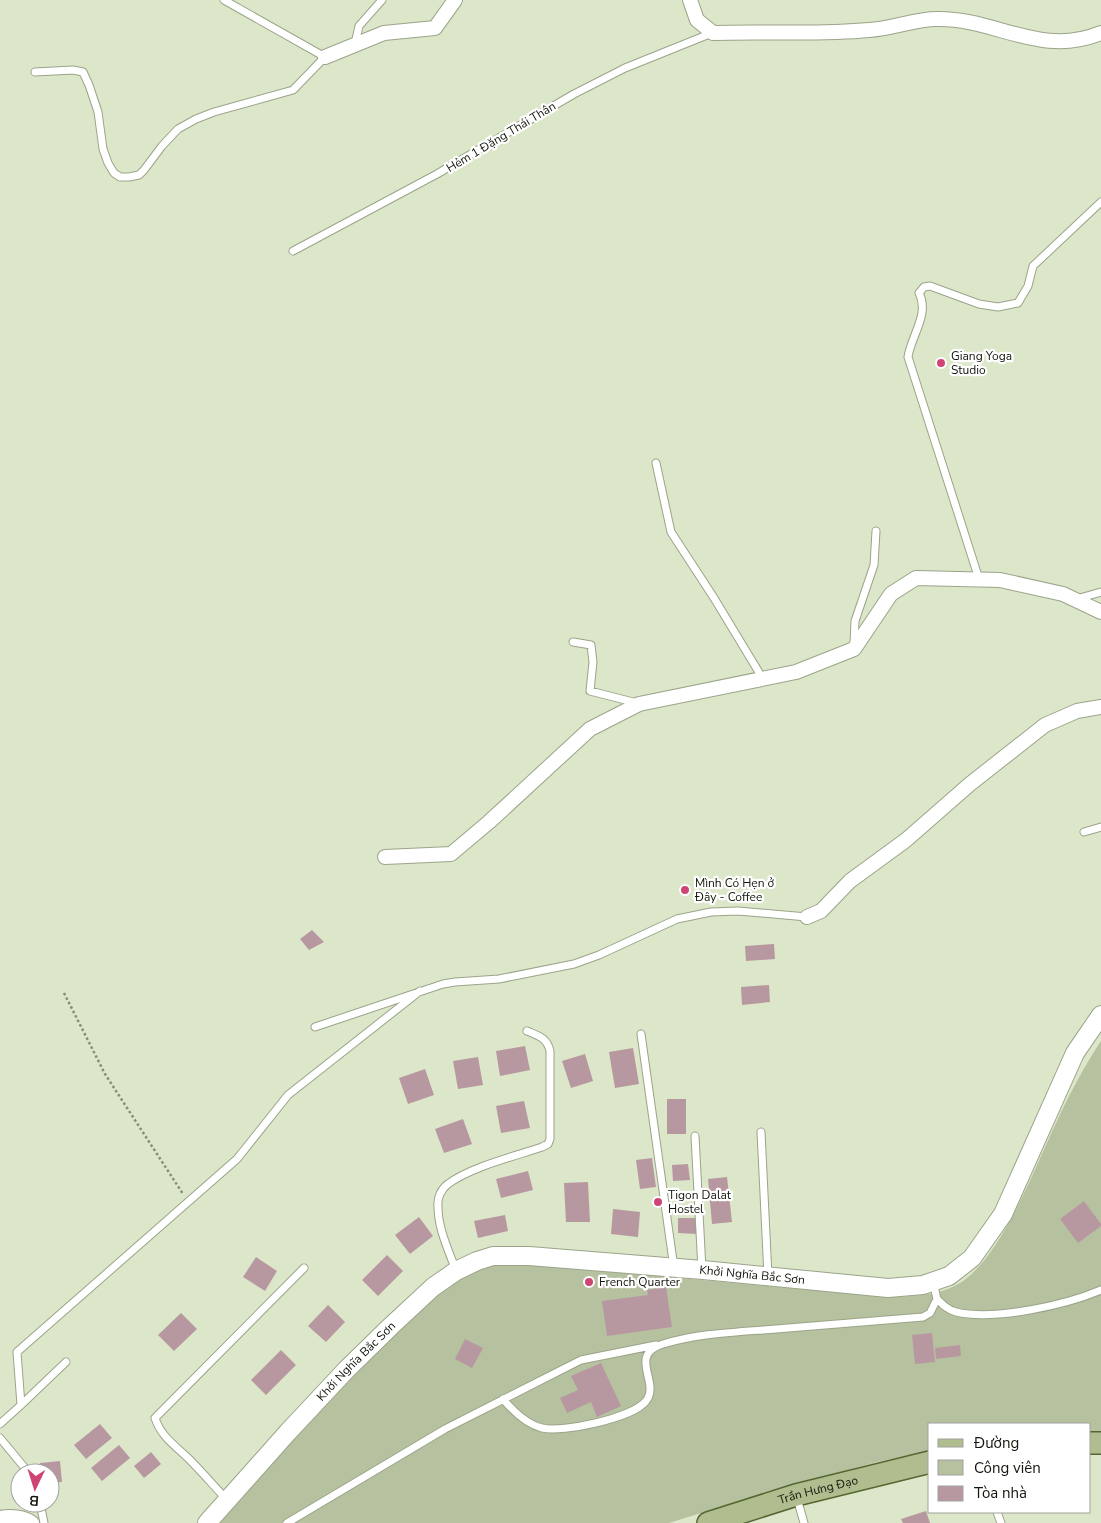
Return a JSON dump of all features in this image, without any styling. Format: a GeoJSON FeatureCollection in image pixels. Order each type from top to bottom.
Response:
{"type":"FeatureCollection","features":[{"type":"Feature","properties":{"kind":"main road","name":"Trần Hưng Đạo"},"geometry":{"type":"LineString","coordinates":[[708,1523],[796,1495],[928,1462]]}},
{"type":"Feature","properties":{"kind":"street"},"geometry":{"type":"LineString","coordinates":[[325,57],[384,33],[436,28],[455,0]]}},
{"type":"Feature","properties":{"kind":"street"},"geometry":{"type":"LineString","coordinates":[[690,0],[697,20],[713,33],[870,30],[936,19],[962,22],[1034,40],[1056,42],[1089,38],[1101,33]]}},
{"type":"Feature","properties":{"kind":"street"},"geometry":{"type":"LineString","coordinates":[[384,856],[451,854],[489,822],[590,729],[639,704],[796,672],[854,649],[891,594],[916,578],[1000,580],[1051,591],[1076,599],[1101,612]]}},
{"type":"Feature","properties":{"kind":"street"},"geometry":{"type":"LineString","coordinates":[[807,917],[821,911],[850,881],[906,840],[970,784],[1045,725],[1077,711],[1101,707]]}},
{"type":"Feature","properties":{"kind":"street","name":"Khởi Nghĩa Bắc Sơn"},"geometry":{"type":"LineString","coordinates":[[207,1523],[346,1370],[433,1287],[456,1271],[493,1256],[529,1256],[702,1270],[888,1288],[933,1282],[949,1276],[964,1266],[984,1242],[1003,1214],[1031,1155],[1056,1091],[1074,1053],[1101,1015]]}},
{"type":"Feature","properties":{"kind":"street"},"geometry":{"type":"LineString","coordinates":[[0,1518],[27,1520],[32,1523]]}},
{"type":"Feature","properties":{"kind":"lane"},"geometry":{"type":"LineString","coordinates":[[35,72],[73,70],[82,72],[89,85],[98,112],[103,149],[108,163],[114,173],[120,177],[139,175],[178,129],[214,112],[293,90],[325,57],[224,0]]}},
{"type":"Feature","properties":{"kind":"lane"},"geometry":{"type":"LineString","coordinates":[[355,44],[359,26],[382,0]]}},
{"type":"Feature","properties":{"kind":"lane","name":"Hẻm 1 Đặng Thái Thân"},"geometry":{"type":"LineString","coordinates":[[293,251],[437,174],[574,94],[625,68],[713,33]]}},
{"type":"Feature","properties":{"kind":"lane"},"geometry":{"type":"LineString","coordinates":[[979,579],[908,356],[909,347],[922,315],[922,298],[919,292],[924,287],[930,286],[979,304],[998,307],[1018,303],[1028,286],[1033,266],[1101,202]]}},
{"type":"Feature","properties":{"kind":"lane"},"geometry":{"type":"LineString","coordinates":[[656,463],[671,532],[763,678]]}},
{"type":"Feature","properties":{"kind":"lane"},"geometry":{"type":"LineString","coordinates":[[854,649],[855,621],[874,565],[876,531]]}},
{"type":"Feature","properties":{"kind":"lane"},"geometry":{"type":"LineString","coordinates":[[1076,599],[1101,592]]}},
{"type":"Feature","properties":{"kind":"lane"},"geometry":{"type":"LineString","coordinates":[[573,642],[591,645],[593,662],[590,691],[639,704]]}},
{"type":"Feature","properties":{"kind":"lane"},"geometry":{"type":"LineString","coordinates":[[1084,832],[1101,827]]}},
{"type":"Feature","properties":{"kind":"lane"},"geometry":{"type":"LineString","coordinates":[[315,1027],[420,991],[455,982],[499,979],[574,964],[599,955],[677,919],[711,912],[738,911],[807,917]]}},
{"type":"Feature","properties":{"kind":"lane"},"geometry":{"type":"LineString","coordinates":[[21,1405],[17,1352],[237,1159],[288,1095],[420,991]]}},
{"type":"Feature","properties":{"kind":"lane"},"geometry":{"type":"LineString","coordinates":[[456,1271],[439,1219],[440,1192],[448,1184],[474,1170],[542,1147],[548,1144],[550,1139],[550,1051],[546,1041],[540,1036],[527,1032]]}},
{"type":"Feature","properties":{"kind":"lane"},"geometry":{"type":"LineString","coordinates":[[641,1034],[674,1268]]}},
{"type":"Feature","properties":{"kind":"lane"},"geometry":{"type":"LineString","coordinates":[[761,1132],[768,1276]]}},
{"type":"Feature","properties":{"kind":"lane"},"geometry":{"type":"LineString","coordinates":[[695,1136],[702,1270]]}},
{"type":"Feature","properties":{"kind":"lane"},"geometry":{"type":"LineString","coordinates":[[227,1500],[188,1458],[163,1435],[158,1429],[155,1418],[304,1268]]}},
{"type":"Feature","properties":{"kind":"lane"},"geometry":{"type":"LineString","coordinates":[[933,1282],[938,1299],[946,1307],[956,1312],[979,1314],[1033,1310],[1101,1290]]}},
{"type":"Feature","properties":{"kind":"lane"},"geometry":{"type":"LineString","coordinates":[[287,1523],[445,1429],[581,1360],[707,1334],[923,1318],[930,1313],[938,1299]]}},
{"type":"Feature","properties":{"kind":"lane"},"geometry":{"type":"LineString","coordinates":[[503,1399],[518,1416],[542,1428],[580,1427],[625,1414],[646,1402],[650,1391],[646,1364],[647,1355],[652,1349],[662,1344]]}},
{"type":"Feature","properties":{"kind":"lane"},"geometry":{"type":"LineString","coordinates":[[0,1424],[66,1362]]}},
{"type":"Feature","properties":{"kind":"lane"},"geometry":{"type":"LineString","coordinates":[[0,1438],[21,1463]]}},
{"type":"Feature","properties":{"kind":"lane"},"geometry":{"type":"LineString","coordinates":[[796,1495],[804,1523]]}},
{"type":"Feature","properties":{"kind":"path"},"geometry":{"type":"LineString","coordinates":[[64,994],[105,1074],[187,1201]]}},
{"type":"Feature","properties":{"kind":"green space","name":"French Quarter"},"geometry":{"type":"Polygon","coordinates":[[[1101,1041],[1101,1432],[1091,1432],[1091,1423],[928,1423],[928,1451],[877,1462],[781,1488],[669,1523],[216,1523],[334,1396],[429,1301],[458,1277],[491,1265],[526,1264],[887,1297],[929,1294],[958,1284],[981,1264],[1007,1226],[1083,1070],[1101,1041]]]}},
{"type":"Feature","properties":{"kind":"building"},"geometry":{"type":"Polygon","coordinates":[[[312,930],[324,942],[309,950],[300,939],[312,930]]]}},
{"type":"Feature","properties":{"kind":"building"},"geometry":{"type":"Polygon","coordinates":[[[774,944],[775,959],[746,961],[745,946],[774,944]]]}},
{"type":"Feature","properties":{"kind":"building"},"geometry":{"type":"Polygon","coordinates":[[[769,985],[770,1002],[742,1005],[741,987],[769,985]]]}},
{"type":"Feature","properties":{"kind":"building"},"geometry":{"type":"Polygon","coordinates":[[[525,1046],[530,1070],[500,1076],[496,1051],[525,1046]]]}},
{"type":"Feature","properties":{"kind":"building"},"geometry":{"type":"Polygon","coordinates":[[[633,1048],[639,1084],[615,1088],[609,1052],[633,1048]]]}},
{"type":"Feature","properties":{"kind":"building"},"geometry":{"type":"Polygon","coordinates":[[[585,1054],[593,1081],[571,1088],[562,1061],[585,1054]]]}},
{"type":"Feature","properties":{"kind":"building"},"geometry":{"type":"Polygon","coordinates":[[[478,1057],[483,1085],[458,1089],[453,1061],[478,1057]]]}},
{"type":"Feature","properties":{"kind":"building"},"geometry":{"type":"Polygon","coordinates":[[[425,1069],[434,1095],[408,1104],[399,1078],[425,1069]]]}},
{"type":"Feature","properties":{"kind":"building"},"geometry":{"type":"Polygon","coordinates":[[[667,1099],[686,1099],[686,1134],[667,1134],[667,1099]]]}},
{"type":"Feature","properties":{"kind":"building"},"geometry":{"type":"Polygon","coordinates":[[[524,1101],[530,1128],[501,1133],[496,1106],[524,1101]]]}},
{"type":"Feature","properties":{"kind":"building"},"geometry":{"type":"Polygon","coordinates":[[[463,1119],[472,1144],[444,1153],[435,1129],[463,1119]]]}},
{"type":"Feature","properties":{"kind":"building"},"geometry":{"type":"Polygon","coordinates":[[[652,1158],[656,1187],[640,1189],[636,1160],[652,1158]]]}},
{"type":"Feature","properties":{"kind":"building"},"geometry":{"type":"Polygon","coordinates":[[[688,1164],[690,1180],[673,1181],[672,1165],[688,1164]]]}},
{"type":"Feature","properties":{"kind":"building"},"geometry":{"type":"Polygon","coordinates":[[[528,1171],[533,1190],[501,1198],[496,1179],[528,1171]]]}},
{"type":"Feature","properties":{"kind":"building"},"geometry":{"type":"Polygon","coordinates":[[[727,1177],[732,1222],[712,1224],[708,1179],[727,1177]]]}},
{"type":"Feature","properties":{"kind":"building"},"geometry":{"type":"Polygon","coordinates":[[[588,1182],[590,1222],[566,1222],[564,1183],[588,1182]]]}},
{"type":"Feature","properties":{"kind":"building"},"geometry":{"type":"Polygon","coordinates":[[[1084,1201],[1101,1226],[1078,1243],[1060,1219],[1084,1201]]]}},
{"type":"Feature","properties":{"kind":"building"},"geometry":{"type":"Polygon","coordinates":[[[613,1209],[640,1212],[638,1237],[611,1234],[613,1209]]]}},
{"type":"Feature","properties":{"kind":"building"},"geometry":{"type":"Polygon","coordinates":[[[505,1215],[508,1231],[478,1238],[474,1221],[505,1215]]]}},
{"type":"Feature","properties":{"kind":"building"},"geometry":{"type":"Polygon","coordinates":[[[419,1217],[433,1236],[410,1254],[395,1235],[419,1217]]]}},
{"type":"Feature","properties":{"kind":"building"},"geometry":{"type":"Polygon","coordinates":[[[678,1218],[698,1218],[697,1234],[678,1233],[678,1218]]]}},
{"type":"Feature","properties":{"kind":"building"},"geometry":{"type":"Polygon","coordinates":[[[387,1255],[403,1271],[378,1296],[362,1280],[387,1255]]]}},
{"type":"Feature","properties":{"kind":"building"},"geometry":{"type":"Polygon","coordinates":[[[256,1257],[277,1271],[265,1291],[243,1277],[256,1257]]]}},
{"type":"Feature","properties":{"kind":"building"},"geometry":{"type":"Polygon","coordinates":[[[666,1287],[672,1327],[607,1336],[602,1301],[648,1295],[647,1290],[666,1287]]]}},
{"type":"Feature","properties":{"kind":"building"},"geometry":{"type":"Polygon","coordinates":[[[328,1305],[345,1322],[326,1342],[308,1326],[328,1305]]]}},
{"type":"Feature","properties":{"kind":"building"},"geometry":{"type":"Polygon","coordinates":[[[181,1313],[197,1329],[174,1351],[158,1335],[181,1313]]]}},
{"type":"Feature","properties":{"kind":"building"},"geometry":{"type":"Polygon","coordinates":[[[932,1333],[935,1362],[915,1364],[912,1335],[932,1333]]]}},
{"type":"Feature","properties":{"kind":"building"},"geometry":{"type":"Polygon","coordinates":[[[465,1339],[483,1348],[472,1368],[455,1359],[465,1339]]]}},
{"type":"Feature","properties":{"kind":"building"},"geometry":{"type":"Polygon","coordinates":[[[960,1345],[961,1356],[936,1359],[935,1348],[960,1345]]]}},
{"type":"Feature","properties":{"kind":"building"},"geometry":{"type":"Polygon","coordinates":[[[281,1350],[296,1365],[266,1395],[251,1380],[281,1350]]]}},
{"type":"Feature","properties":{"kind":"building"},"geometry":{"type":"Polygon","coordinates":[[[601,1363],[621,1406],[597,1417],[591,1402],[567,1413],[560,1398],[578,1390],[571,1376],[601,1363]]]}},
{"type":"Feature","properties":{"kind":"building"},"geometry":{"type":"Polygon","coordinates":[[[100,1424],[112,1438],[86,1459],[74,1445],[100,1424]]]}},
{"type":"Feature","properties":{"kind":"building"},"geometry":{"type":"Polygon","coordinates":[[[119,1445],[130,1458],[102,1481],[91,1468],[119,1445]]]}},
{"type":"Feature","properties":{"kind":"building"},"geometry":{"type":"Polygon","coordinates":[[[151,1452],[161,1464],[144,1478],[134,1466],[151,1452]]]}},
{"type":"Feature","properties":{"kind":"building"},"geometry":{"type":"Polygon","coordinates":[[[60,1461],[62,1482],[60,1482],[60,1463],[40,1463],[60,1461]]]}},
{"type":"Feature","properties":{"kind":"building"},"geometry":{"type":"Polygon","coordinates":[[[926,1511],[930,1523],[903,1523],[901,1519],[926,1511]]]}},
{"type":"Feature","properties":{"kind":"place","name":"Giang Yoga Studio"},"geometry":{"type":"Point","coordinates":[941,363]}},
{"type":"Feature","properties":{"kind":"place","name":"Mình Có Hẹn ở Đây - Coffee"},"geometry":{"type":"Point","coordinates":[685,890]}},
{"type":"Feature","properties":{"kind":"place","name":"Tigon Dalat Hostel"},"geometry":{"type":"Point","coordinates":[658,1202]}},
{"type":"Feature","properties":{"kind":"place","name":"French Quarter"},"geometry":{"type":"Point","coordinates":[589,1282]}}]}
